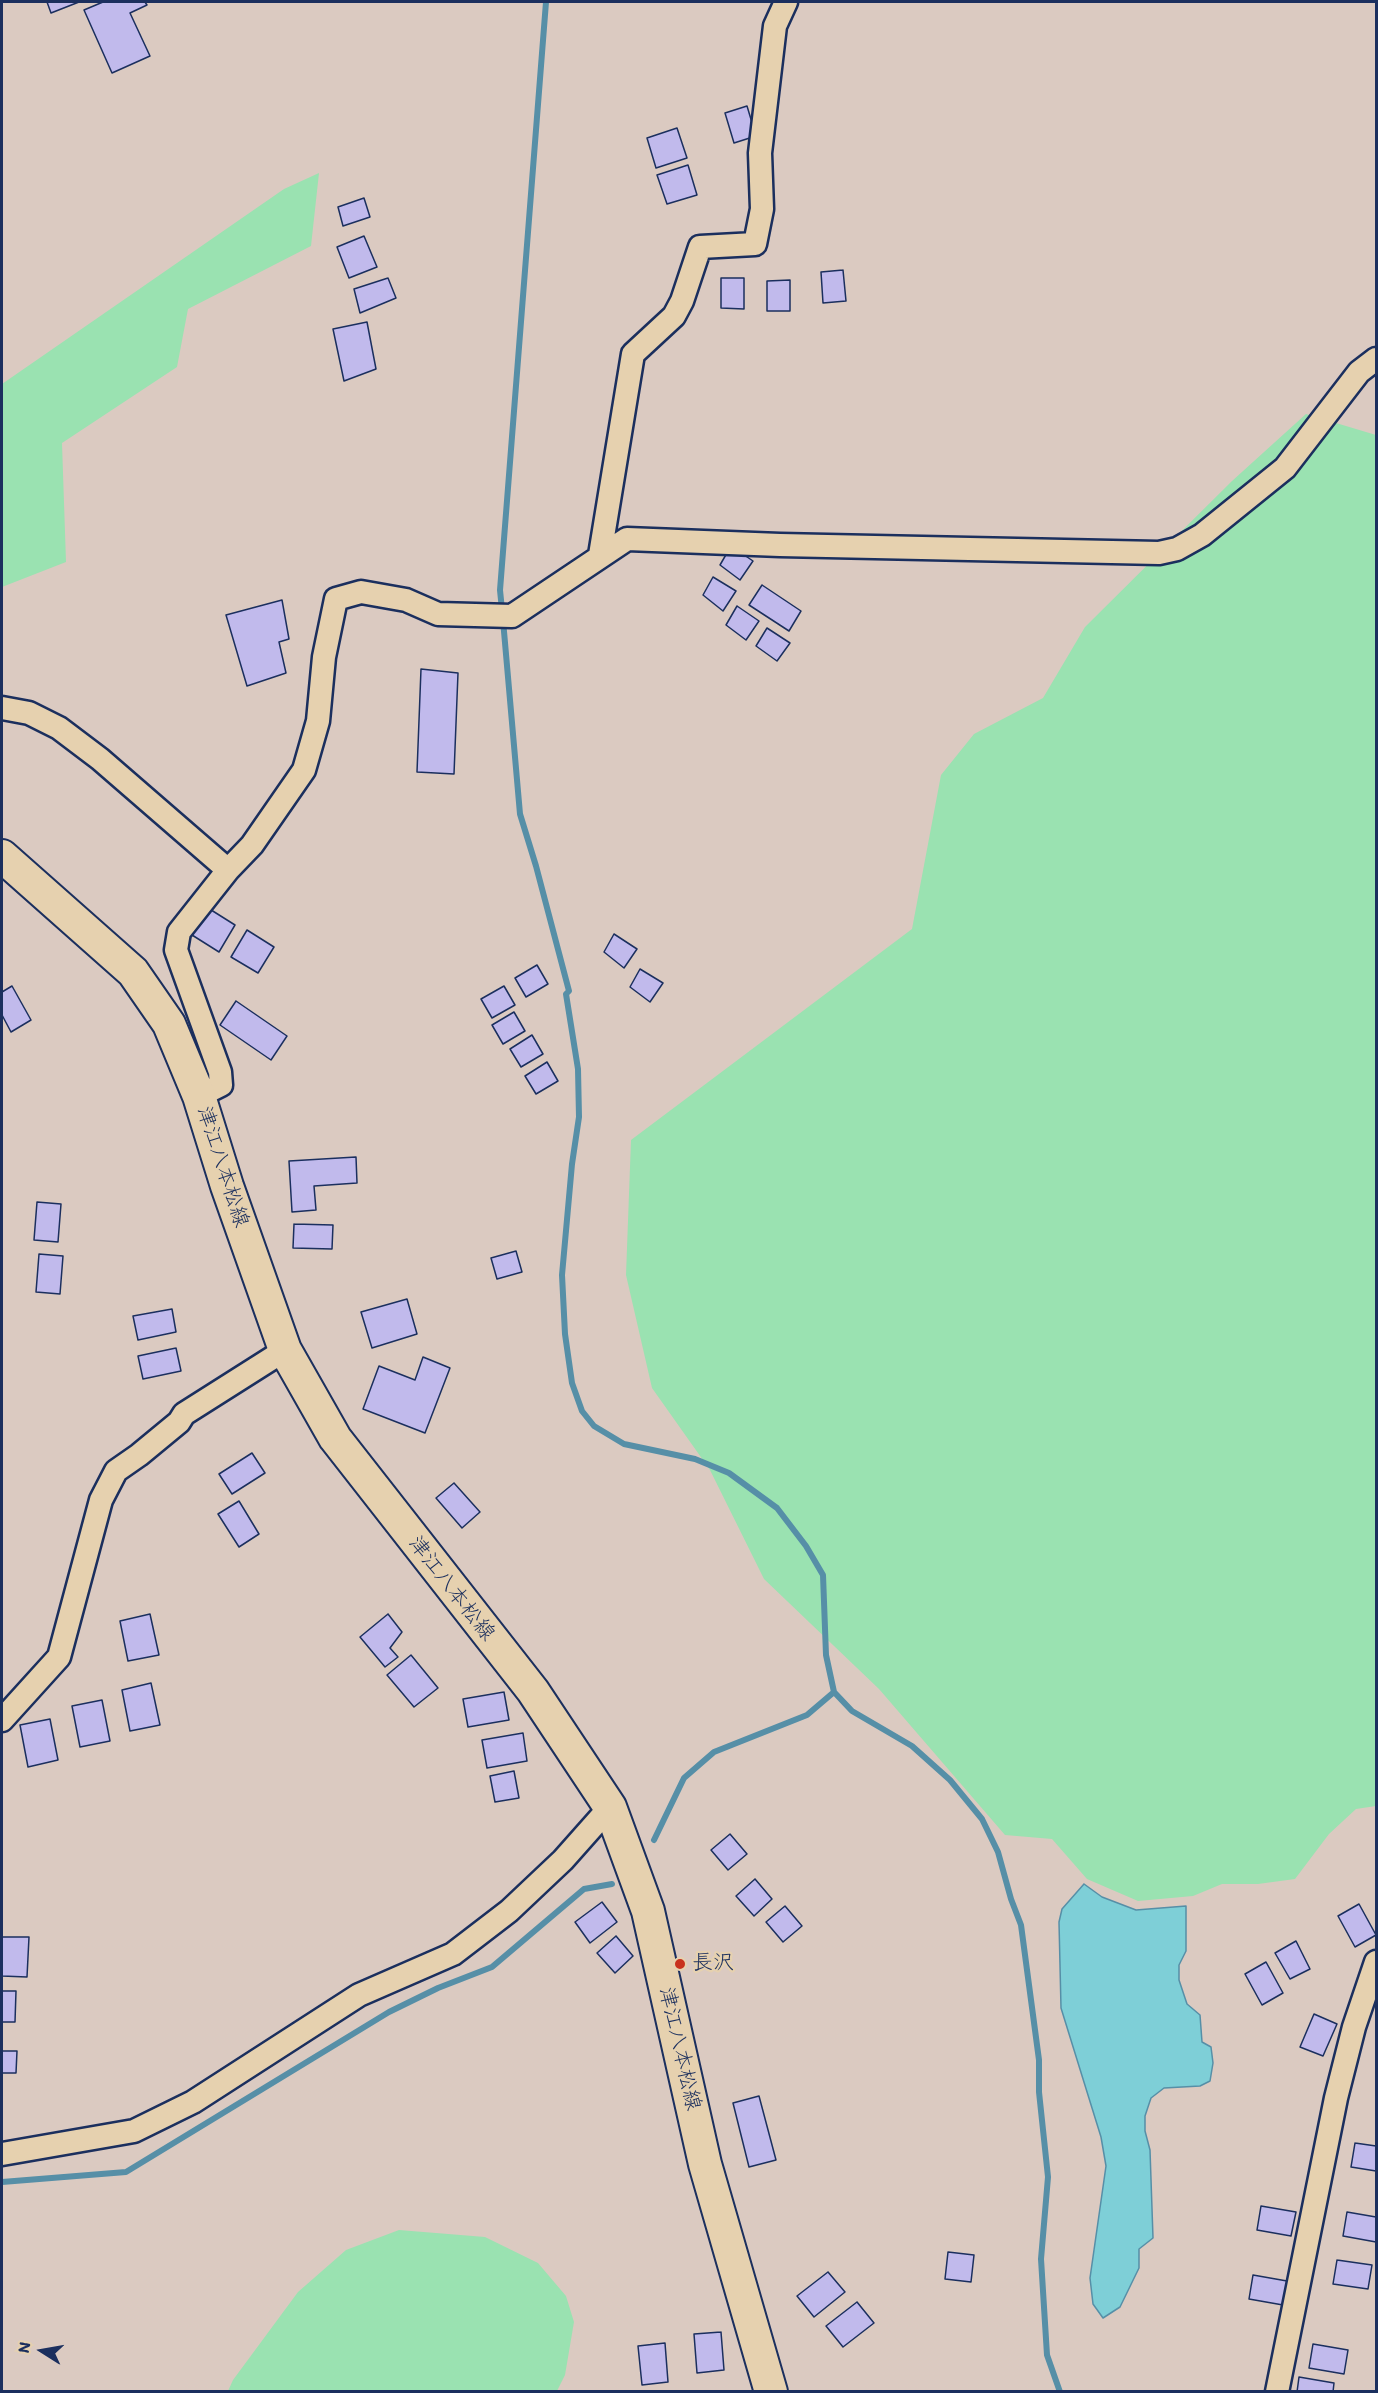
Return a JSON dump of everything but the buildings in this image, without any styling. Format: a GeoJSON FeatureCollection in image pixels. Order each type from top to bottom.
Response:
{"type":"FeatureCollection","features":[{"type":"Feature","properties":{"kind":"main road","name":"津江八本松線"},"geometry":{"type":"LineString","coordinates":[[2,855],[133,972],[169,1024],[199,1096],[227,1186],[285,1350],[335,1438],[533,1691],[610,1807],[648,1911],[705,2164],[765,2389]]}},
{"type":"Feature","properties":{"kind":"street"},"geometry":{"type":"LineString","coordinates":[[600,555],[633,354],[674,316],[682,301],[700,247],[755,244],[762,209],[760,153],[775,26],[786,2]]}},
{"type":"Feature","properties":{"kind":"street"},"geometry":{"type":"LineString","coordinates":[[199,1096],[221,1085],[220,1072],[176,950],[179,932],[228,870],[252,845],[304,770],[318,721],[324,657],[336,599],[361,592],[406,600],[438,614],[512,616],[627,538],[780,545],[1159,553],[1176,549],[1202,535],[1285,468],[1359,372],[1377,359]]}},
{"type":"Feature","properties":{"kind":"street"},"geometry":{"type":"LineString","coordinates":[[2,708],[29,713],[59,728],[100,759],[228,870]]}},
{"type":"Feature","properties":{"kind":"street"},"geometry":{"type":"LineString","coordinates":[[2,1720],[59,1657],[101,1500],[116,1471],[147,1449],[184,1414],[285,1350]]}},
{"type":"Feature","properties":{"kind":"street"},"geometry":{"type":"LineString","coordinates":[[2,2154],[134,2131],[193,2102],[359,1995],[453,1954],[509,1911],[563,1860],[610,1807]]}},
{"type":"Feature","properties":{"kind":"street"},"geometry":{"type":"LineString","coordinates":[[1277,2391],[1336,2098],[1354,2027],[1377,1962]]}},
{"type":"Feature","properties":{"kind":"green space"},"geometry":{"type":"Polygon","coordinates":[[[319,173],[311,246],[188,309],[177,367],[62,443],[66,562],[2,587],[2,384],[284,189],[319,173]]]}},
{"type":"Feature","properties":{"kind":"green space"},"geometry":{"type":"Polygon","coordinates":[[[1306,414],[1376,435],[1376,1806],[1356,1809],[1329,1834],[1295,1879],[1258,1884],[1222,1884],[1193,1896],[1138,1901],[1087,1879],[1052,1839],[1005,1835],[879,1689],[764,1579],[710,1470],[652,1388],[626,1275],[631,1140],[912,929],[941,775],[974,734],[1043,698],[1085,627],[1232,481],[1306,414]]]}},
{"type":"Feature","properties":{"kind":"green space"},"geometry":{"type":"Polygon","coordinates":[[[399,2230],[485,2237],[538,2263],[566,2296],[574,2322],[565,2375],[557,2391],[228,2391],[233,2380],[298,2292],[346,2250],[399,2230]]]}},
{"type":"Feature","properties":{"kind":"water"},"geometry":{"type":"Polygon","coordinates":[[[1084,1884],[1102,1897],[1136,1910],[1186,1906],[1186,1951],[1179,1965],[1179,1980],[1187,2004],[1200,2015],[1202,2042],[1211,2047],[1213,2063],[1210,2081],[1200,2086],[1164,2088],[1151,2098],[1145,2116],[1145,2131],[1150,2150],[1153,2238],[1139,2249],[1139,2268],[1120,2307],[1103,2318],[1093,2304],[1090,2278],[1106,2166],[1101,2137],[1061,2008],[1059,1922],[1062,1909],[1084,1884]]]}},
{"type":"Feature","properties":{"kind":"waterway"},"geometry":{"type":"LineString","coordinates":[[502,610],[500,590],[546,2]]}},
{"type":"Feature","properties":{"kind":"waterway"},"geometry":{"type":"LineString","coordinates":[[503,620],[520,814],[569,991],[566,994],[578,1069],[579,1117],[572,1164],[562,1275],[565,1334],[572,1383],[582,1411],[594,1426],[624,1444],[695,1459],[729,1473],[777,1508],[806,1546],[823,1575],[826,1655],[834,1692],[852,1711],[912,1746],[950,1780],[982,1819],[998,1852],[1021,1925],[1039,2060],[1039,2092],[1048,2177],[1041,2259],[1047,2355],[1060,2392]]}},
{"type":"Feature","properties":{"kind":"waterway"},"geometry":{"type":"LineString","coordinates":[[654,1840],[684,1778],[714,1752],[807,1715],[834,1692]]}},
{"type":"Feature","properties":{"kind":"waterway"},"geometry":{"type":"LineString","coordinates":[[2,2182],[126,2172],[389,2012],[438,1988],[492,1967],[584,1889],[612,1884]]}},
{"type":"Feature","properties":{"kind":"place","name":"長沢"},"geometry":{"type":"Point","coordinates":[680,1964]}}]}
